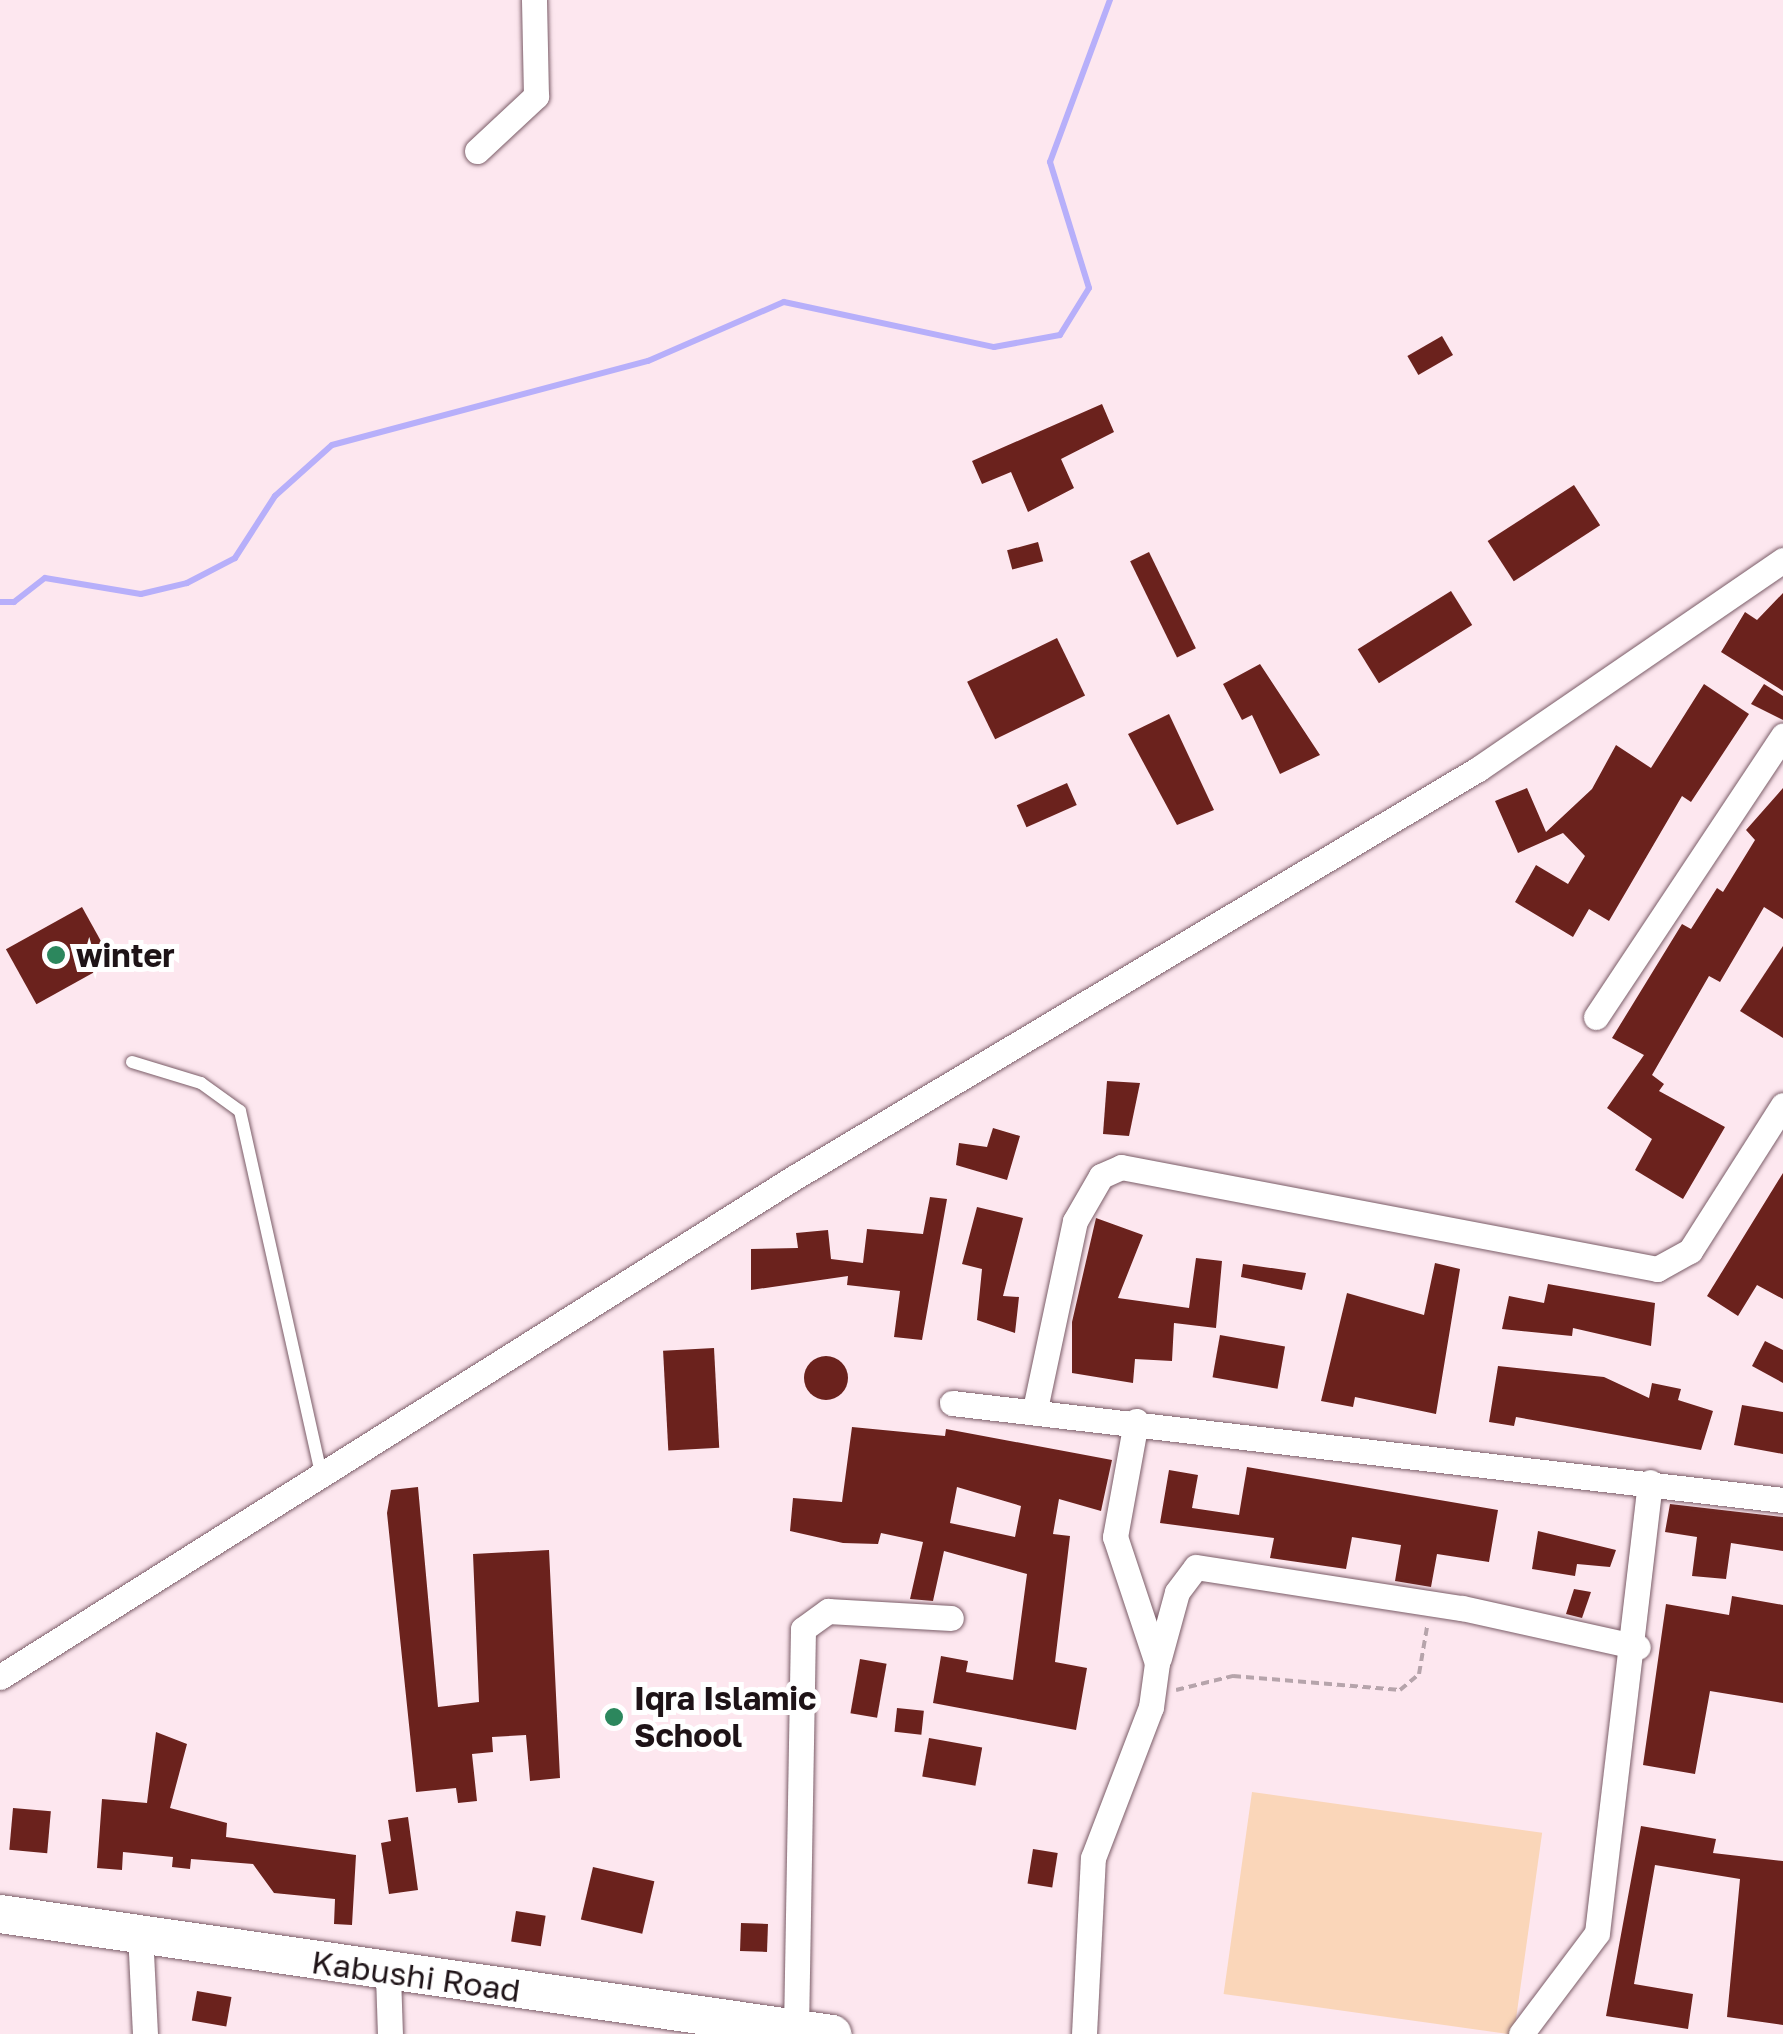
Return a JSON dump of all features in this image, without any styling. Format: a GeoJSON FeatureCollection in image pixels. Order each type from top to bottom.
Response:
{"type":"FeatureCollection","features":[{"type":"Feature","properties":{"kind":"main road","name":"Kabushi Road"},"geometry":{"type":"LineString","coordinates":[[0,1914],[140,1932],[657,2022],[814,2032]]}},
{"type":"Feature","properties":{"kind":"street"},"geometry":{"type":"LineString","coordinates":[[477,151],[536,96],[534,0]]}},
{"type":"Feature","properties":{"kind":"street"},"geometry":{"type":"LineString","coordinates":[[0,1677],[321,1473],[1478,769],[1783,560]]}},
{"type":"Feature","properties":{"kind":"street"},"geometry":{"type":"LineString","coordinates":[[1596,1017],[1783,736]]}},
{"type":"Feature","properties":{"kind":"street"},"geometry":{"type":"LineString","coordinates":[[1035,1409],[1075,1220],[1101,1176],[1122,1167],[1658,1269],[1690,1252],[1783,1105]]}},
{"type":"Feature","properties":{"kind":"street"},"geometry":{"type":"LineString","coordinates":[[952,1403],[1035,1409],[1783,1500]]}},
{"type":"Feature","properties":{"kind":"street"},"geometry":{"type":"LineString","coordinates":[[1136,1421],[1115,1537],[1158,1663]]}},
{"type":"Feature","properties":{"kind":"street"},"geometry":{"type":"LineString","coordinates":[[1521,2034],[1598,1932],[1638,1647],[1650,1482]]}},
{"type":"Feature","properties":{"kind":"street"},"geometry":{"type":"LineString","coordinates":[[1084,2034],[1093,1858],[1152,1707],[1158,1663],[1178,1592],[1196,1567],[1431,1603],[1638,1647]]}},
{"type":"Feature","properties":{"kind":"street"},"geometry":{"type":"LineString","coordinates":[[814,2032],[803,1628],[828,1611],[951,1618]]}},
{"type":"Feature","properties":{"kind":"street"},"geometry":{"type":"LineString","coordinates":[[140,1932],[144,2034]]}},
{"type":"Feature","properties":{"kind":"street"},"geometry":{"type":"LineString","coordinates":[[388,1974],[390,2034]]}},
{"type":"Feature","properties":{"kind":"lane"},"geometry":{"type":"LineString","coordinates":[[132,1062],[200,1083],[240,1111],[321,1473]]}},
{"type":"Feature","properties":{"kind":"path"},"geometry":{"type":"LineString","coordinates":[[1152,1707],[1176,1689],[1233,1676],[1410,1687],[1431,1603]]}},
{"type":"Feature","properties":{"kind":"shaded area"},"geometry":{"type":"Polygon","coordinates":[[[1252,1792],[1542,1833],[1514,2034],[1224,1994],[1252,1792]]]}},
{"type":"Feature","properties":{"kind":"building"},"geometry":{"type":"Polygon","coordinates":[[[1442,336],[1453,355],[1418,375],[1407,356],[1442,336]]]}},
{"type":"Feature","properties":{"kind":"building"},"geometry":{"type":"Polygon","coordinates":[[[1102,404],[1114,432],[1061,459],[1074,488],[1028,512],[1011,472],[982,484],[972,461],[1102,404]]]}},
{"type":"Feature","properties":{"kind":"building"},"geometry":{"type":"Polygon","coordinates":[[[1574,485],[1600,525],[1514,581],[1488,541],[1574,485]]]}},
{"type":"Feature","properties":{"kind":"building"},"geometry":{"type":"Polygon","coordinates":[[[1038,542],[1043,561],[1012,570],[1007,550],[1038,542]]]}},
{"type":"Feature","properties":{"kind":"building"},"geometry":{"type":"Polygon","coordinates":[[[1149,552],[1196,648],[1177,657],[1130,561],[1149,552]]]}},
{"type":"Feature","properties":{"kind":"building"},"geometry":{"type":"Polygon","coordinates":[[[1451,591],[1472,625],[1379,683],[1358,649],[1451,591]]]}},
{"type":"Feature","properties":{"kind":"building"},"geometry":{"type":"Polygon","coordinates":[[[1783,593],[1783,691],[1721,652],[1745,612],[1757,620],[1783,593]]]}},
{"type":"Feature","properties":{"kind":"building"},"geometry":{"type":"Polygon","coordinates":[[[1057,638],[1085,696],[995,739],[967,682],[1057,638]]]}},
{"type":"Feature","properties":{"kind":"building"},"geometry":{"type":"Polygon","coordinates":[[[1260,664],[1320,755],[1280,774],[1252,715],[1242,720],[1223,684],[1260,664]]]}},
{"type":"Feature","properties":{"kind":"building"},"geometry":{"type":"Polygon","coordinates":[[[1704,684],[1749,714],[1691,802],[1682,796],[1609,921],[1589,909],[1573,937],[1515,902],[1536,865],[1568,884],[1585,856],[1563,833],[1518,853],[1495,801],[1527,788],[1546,832],[1592,789],[1616,745],[1651,768],[1704,684]]]}},
{"type":"Feature","properties":{"kind":"building"},"geometry":{"type":"Polygon","coordinates":[[[1764,684],[1783,696],[1783,720],[1751,704],[1764,684]]]}},
{"type":"Feature","properties":{"kind":"building"},"geometry":{"type":"Polygon","coordinates":[[[1169,714],[1214,810],[1177,825],[1128,734],[1169,714]]]}},
{"type":"Feature","properties":{"kind":"building"},"geometry":{"type":"Polygon","coordinates":[[[1067,783],[1077,805],[1027,827],[1017,805],[1067,783]]]}},
{"type":"Feature","properties":{"kind":"building"},"geometry":{"type":"Polygon","coordinates":[[[1783,788],[1783,919],[1764,907],[1720,982],[1709,976],[1652,1075],[1664,1084],[1659,1091],[1725,1127],[1683,1199],[1635,1170],[1652,1139],[1607,1108],[1644,1055],[1612,1038],[1682,924],[1691,929],[1717,888],[1723,892],[1755,840],[1746,830],[1783,788]]]}},
{"type":"Feature","properties":{"kind":"building","name":"winter"},"geometry":{"type":"Polygon","coordinates":[[[82,907],[113,962],[36,1004],[6,949],[82,907]]]}},
{"type":"Feature","properties":{"kind":"building"},"geometry":{"type":"Polygon","coordinates":[[[1783,946],[1783,1038],[1740,1011],[1783,946]]]}},
{"type":"Feature","properties":{"kind":"building"},"geometry":{"type":"Polygon","coordinates":[[[1107,1081],[1140,1083],[1129,1136],[1103,1134],[1107,1081]]]}},
{"type":"Feature","properties":{"kind":"building"},"geometry":{"type":"Polygon","coordinates":[[[993,1128],[1020,1136],[1007,1180],[956,1165],[959,1143],[987,1147],[993,1128]]]}},
{"type":"Feature","properties":{"kind":"building"},"geometry":{"type":"Polygon","coordinates":[[[1783,1173],[1783,1299],[1757,1285],[1738,1316],[1707,1296],[1783,1173]]]}},
{"type":"Feature","properties":{"kind":"building"},"geometry":{"type":"Polygon","coordinates":[[[930,1197],[947,1199],[922,1340],[894,1337],[900,1291],[847,1285],[848,1276],[751,1290],[751,1249],[798,1248],[796,1233],[828,1230],[831,1259],[863,1263],[867,1229],[923,1234],[930,1197]]]}},
{"type":"Feature","properties":{"kind":"building"},"geometry":{"type":"Polygon","coordinates":[[[977,1207],[1023,1218],[1003,1296],[1019,1297],[1015,1333],[977,1320],[982,1269],[962,1264],[977,1207]]]}},
{"type":"Feature","properties":{"kind":"building"},"geometry":{"type":"Polygon","coordinates":[[[1096,1218],[1143,1235],[1118,1298],[1189,1308],[1196,1258],[1222,1261],[1216,1328],[1174,1323],[1172,1361],[1135,1359],[1133,1383],[1072,1373],[1072,1322],[1096,1218]]]}},
{"type":"Feature","properties":{"kind":"building"},"geometry":{"type":"Polygon","coordinates":[[[1435,1263],[1460,1269],[1436,1414],[1355,1397],[1353,1407],[1321,1401],[1347,1293],[1424,1315],[1435,1263]]]}},
{"type":"Feature","properties":{"kind":"building"},"geometry":{"type":"Polygon","coordinates":[[[1243,1264],[1306,1273],[1302,1290],[1241,1277],[1243,1264]]]}},
{"type":"Feature","properties":{"kind":"building"},"geometry":{"type":"Polygon","coordinates":[[[1548,1284],[1655,1303],[1651,1346],[1573,1328],[1572,1336],[1502,1329],[1509,1296],[1544,1303],[1548,1284]]]}},
{"type":"Feature","properties":{"kind":"building"},"geometry":{"type":"Polygon","coordinates":[[[1220,1335],[1285,1346],[1278,1389],[1213,1377],[1220,1335]]]}},
{"type":"Feature","properties":{"kind":"building"},"geometry":{"type":"Polygon","coordinates":[[[1765,1341],[1783,1350],[1783,1383],[1752,1366],[1765,1341]]]}},
{"type":"Feature","properties":{"kind":"building"},"geometry":{"type":"Polygon","coordinates":[[[714,1348],[719,1448],[668,1451],[663,1351],[714,1348]]]}},
{"type":"Feature","properties":{"kind":"building"},"geometry":{"type":"Polygon","coordinates":[[[826,1356],[842,1362],[848,1378],[842,1394],[826,1400],[810,1394],[804,1378],[810,1362],[826,1356]]]}},
{"type":"Feature","properties":{"kind":"building"},"geometry":{"type":"Polygon","coordinates":[[[1498,1366],[1604,1377],[1649,1398],[1652,1383],[1681,1389],[1678,1400],[1713,1411],[1701,1450],[1516,1417],[1514,1426],[1489,1422],[1498,1366]]]}},
{"type":"Feature","properties":{"kind":"building"},"geometry":{"type":"Polygon","coordinates":[[[1742,1405],[1783,1412],[1783,1454],[1734,1445],[1742,1405]]]}},
{"type":"Feature","properties":{"kind":"building"},"geometry":{"type":"Polygon","coordinates":[[[852,1427],[945,1436],[946,1429],[1112,1460],[1101,1511],[1059,1499],[1053,1534],[1070,1536],[1055,1662],[1087,1668],[1076,1730],[933,1703],[941,1656],[968,1661],[966,1672],[1013,1680],[1027,1574],[944,1551],[933,1601],[910,1599],[923,1542],[881,1533],[878,1544],[843,1543],[790,1531],[793,1498],[842,1502],[852,1427]],[[957,1487],[950,1523],[1015,1537],[1021,1506],[957,1487]]]}},
{"type":"Feature","properties":{"kind":"building"},"geometry":{"type":"Polygon","coordinates":[[[1247,1467],[1498,1510],[1489,1562],[1437,1554],[1431,1587],[1395,1581],[1401,1545],[1352,1537],[1346,1569],[1270,1558],[1274,1538],[1160,1523],[1169,1470],[1198,1475],[1192,1508],[1239,1515],[1247,1467]]]}},
{"type":"Feature","properties":{"kind":"building"},"geometry":{"type":"Polygon","coordinates":[[[418,1487],[438,1707],[479,1702],[473,1554],[549,1550],[560,1778],[530,1781],[526,1735],[492,1737],[493,1752],[472,1754],[477,1801],[458,1803],[456,1788],[416,1792],[387,1513],[391,1490],[418,1487]]]}},
{"type":"Feature","properties":{"kind":"building"},"geometry":{"type":"Polygon","coordinates":[[[1670,1504],[1783,1517],[1783,1551],[1731,1543],[1726,1579],[1692,1576],[1697,1537],[1665,1532],[1670,1504]]]}},
{"type":"Feature","properties":{"kind":"building"},"geometry":{"type":"Polygon","coordinates":[[[1538,1531],[1616,1550],[1610,1567],[1577,1564],[1575,1576],[1532,1569],[1538,1531]]]}},
{"type":"Feature","properties":{"kind":"building"},"geometry":{"type":"Polygon","coordinates":[[[1574,1589],[1591,1592],[1582,1618],[1566,1614],[1574,1589]]]}},
{"type":"Feature","properties":{"kind":"building"},"geometry":{"type":"Polygon","coordinates":[[[1732,1596],[1783,1605],[1783,1703],[1710,1691],[1695,1774],[1643,1765],[1666,1604],[1729,1615],[1732,1596]]]}},
{"type":"Feature","properties":{"kind":"building"},"geometry":{"type":"Polygon","coordinates":[[[860,1659],[887,1664],[877,1718],[850,1713],[860,1659]]]}},
{"type":"Feature","properties":{"kind":"building"},"geometry":{"type":"Polygon","coordinates":[[[897,1708],[924,1711],[921,1735],[894,1732],[897,1708]]]}},
{"type":"Feature","properties":{"kind":"building"},"geometry":{"type":"Polygon","coordinates":[[[156,1732],[187,1744],[170,1808],[227,1823],[226,1837],[356,1855],[352,1925],[334,1924],[335,1899],[274,1893],[253,1864],[191,1859],[190,1869],[172,1867],[173,1857],[123,1852],[122,1870],[97,1868],[102,1799],[147,1803],[156,1732]]]}},
{"type":"Feature","properties":{"kind":"building"},"geometry":{"type":"Polygon","coordinates":[[[929,1738],[982,1747],[975,1786],[922,1776],[929,1738]]]}},
{"type":"Feature","properties":{"kind":"building"},"geometry":{"type":"Polygon","coordinates":[[[13,1808],[51,1811],[47,1853],[9,1850],[13,1808]]]}},
{"type":"Feature","properties":{"kind":"building"},"geometry":{"type":"Polygon","coordinates":[[[408,1817],[418,1890],[389,1894],[381,1843],[391,1841],[388,1820],[408,1817]]]}},
{"type":"Feature","properties":{"kind":"building"},"geometry":{"type":"Polygon","coordinates":[[[1641,1826],[1716,1839],[1713,1853],[1783,1861],[1783,2025],[1727,2017],[1740,1879],[1655,1865],[1634,1984],[1693,1994],[1688,2029],[1606,2016],[1641,1826]]]}},
{"type":"Feature","properties":{"kind":"building"},"geometry":{"type":"Polygon","coordinates":[[[1033,1849],[1058,1853],[1052,1887],[1028,1884],[1033,1849]]]}},
{"type":"Feature","properties":{"kind":"building"},"geometry":{"type":"Polygon","coordinates":[[[593,1867],[654,1881],[642,1934],[581,1920],[593,1867]]]}},
{"type":"Feature","properties":{"kind":"building"},"geometry":{"type":"Polygon","coordinates":[[[516,1911],[546,1916],[541,1946],[511,1942],[516,1911]]]}},
{"type":"Feature","properties":{"kind":"building"},"geometry":{"type":"Polygon","coordinates":[[[741,1923],[768,1924],[767,1952],[740,1951],[741,1923]]]}},
{"type":"Feature","properties":{"kind":"building"},"geometry":{"type":"Polygon","coordinates":[[[197,1991],[231,1997],[226,2027],[192,2021],[197,1991]]]}},
{"type":"Feature","properties":{"kind":"waterway"},"geometry":{"type":"LineString","coordinates":[[0,602],[14,602],[45,578],[141,594],[187,583],[235,558],[275,496],[332,445],[648,361],[784,302],[994,347],[1060,335],[1089,288],[1050,162],[1110,0]]}},
{"type":"Feature","properties":{"kind":"place","name":"winter"},"geometry":{"type":"Point","coordinates":[56,955]}},
{"type":"Feature","properties":{"kind":"place","name":"Iqra Islamic School"},"geometry":{"type":"Point","coordinates":[614,1717]}}]}
